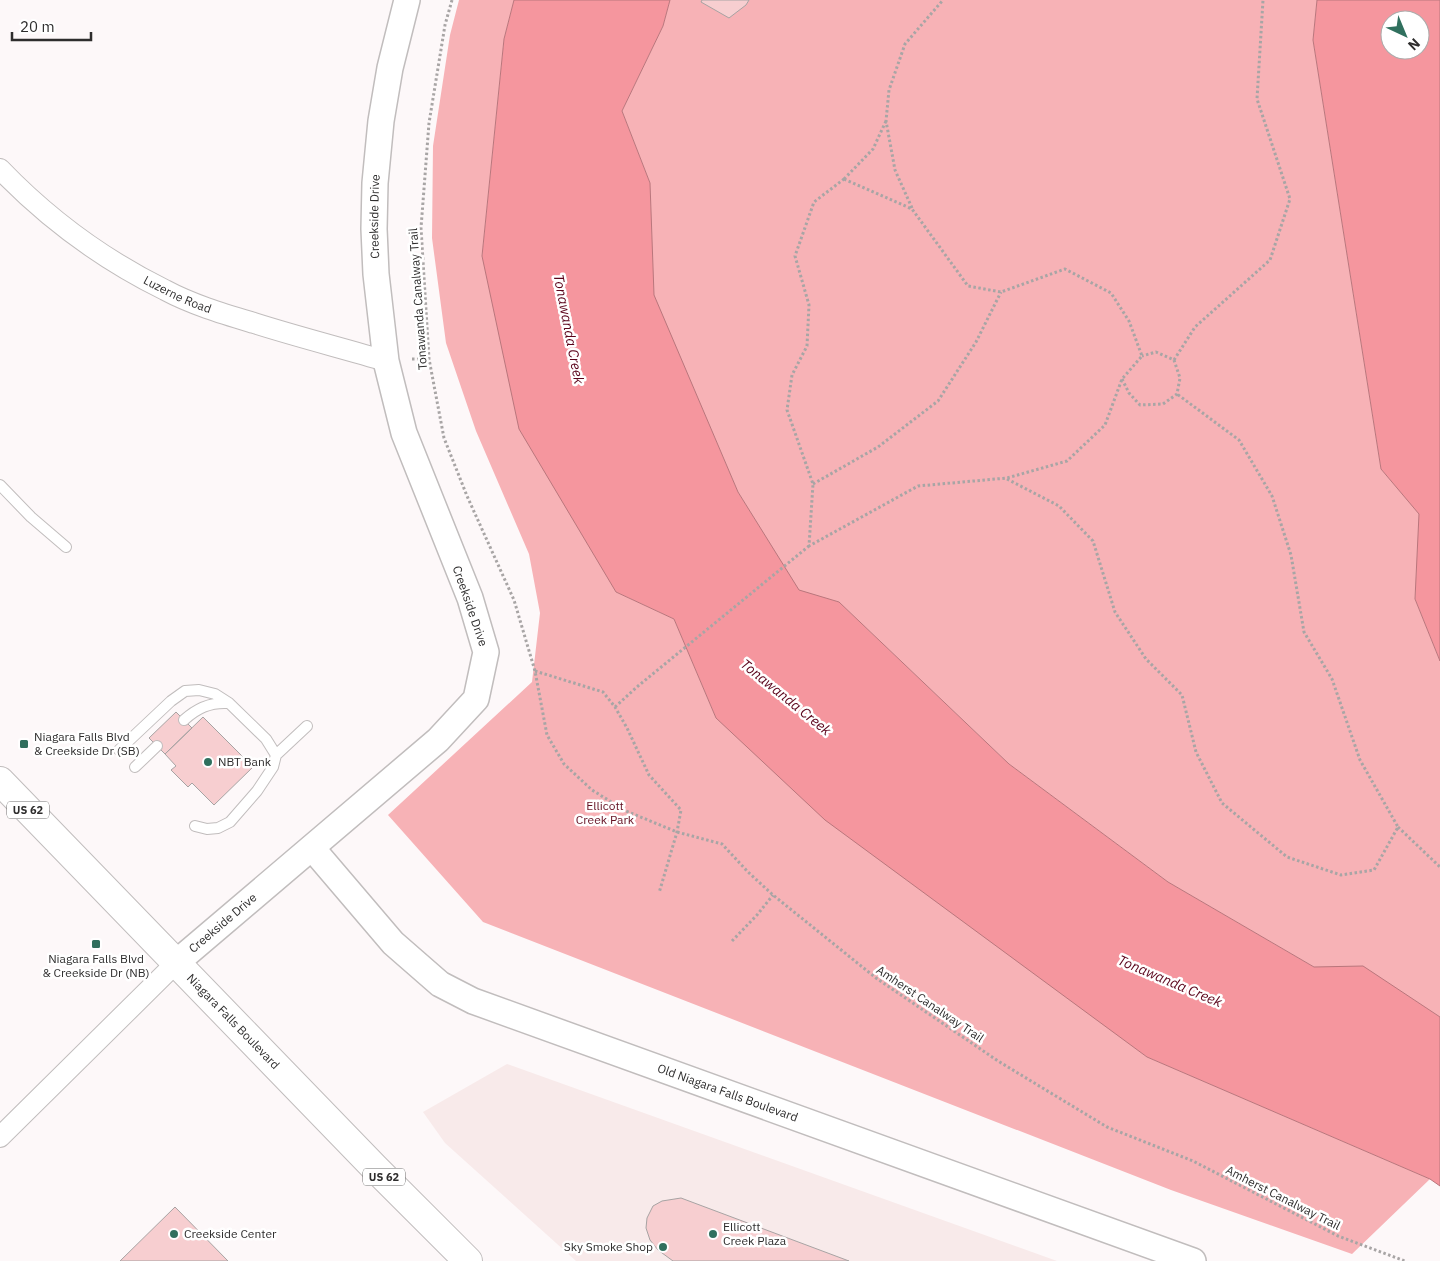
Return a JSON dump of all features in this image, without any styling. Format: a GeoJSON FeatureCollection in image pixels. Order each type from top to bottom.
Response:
{"type":"FeatureCollection","features":[{"type":"Feature","properties":{"kind":"main road","name":"Niagara Falls Boulevard"},"geometry":{"type":"LineString","coordinates":[[0,781],[375,1168],[468,1261]]}},
{"type":"Feature","properties":{"kind":"street","name":"Creekside Drive"},"geometry":{"type":"LineString","coordinates":[[0,1137],[177,962],[438,740],[456,723],[476,699],[486,652],[470,598],[404,433],[386,360],[376,274],[374,229],[375,183],[381,121],[390,68],[407,0]]}},
{"type":"Feature","properties":{"kind":"street","name":"Luzerne Road"},"geometry":{"type":"LineString","coordinates":[[0,169],[28,198],[71,234],[117,264],[166,291],[218,312],[386,360]]}},
{"type":"Feature","properties":{"kind":"street","name":"Old Niagara Falls Boulevard"},"geometry":{"type":"LineString","coordinates":[[312,848],[393,943],[440,984],[473,1000],[1193,1261]]}},
{"type":"Feature","properties":{"kind":"lane"},"geometry":{"type":"LineString","coordinates":[[0,485],[44,529],[66,547]]}},
{"type":"Feature","properties":{"kind":"lane"},"geometry":{"type":"LineString","coordinates":[[119,750],[171,701],[185,691],[199,690],[215,694],[230,703],[266,738],[276,755]]}},
{"type":"Feature","properties":{"kind":"lane"},"geometry":{"type":"LineString","coordinates":[[184,720],[192,712],[205,705],[217,702],[230,703]]}},
{"type":"Feature","properties":{"kind":"lane"},"geometry":{"type":"LineString","coordinates":[[195,826],[207,829],[218,828],[230,822],[257,791],[273,767],[276,755],[307,726]]}},
{"type":"Feature","properties":{"kind":"lane"},"geometry":{"type":"LineString","coordinates":[[135,767],[157,746]]}},
{"type":"Feature","properties":{"kind":"path","name":"Tonawanda Canalway Trail"},"geometry":{"type":"LineString","coordinates":[[452,0],[445,25],[429,123],[421,228],[429,358],[444,438],[466,496],[514,600],[535,670]]}},
{"type":"Feature","properties":{"kind":"path"},"geometry":{"type":"LineString","coordinates":[[943,0],[905,44],[889,90],[886,121],[895,170],[912,209],[968,286],[1002,292],[1065,269],[1111,292],[1129,321],[1142,356]]}},
{"type":"Feature","properties":{"kind":"path"},"geometry":{"type":"LineString","coordinates":[[1174,360],[1195,328],[1270,260],[1290,199],[1257,99],[1263,0]]}},
{"type":"Feature","properties":{"kind":"path"},"geometry":{"type":"LineString","coordinates":[[809,546],[813,484],[787,410],[792,375],[807,346],[809,305],[795,256],[814,202],[844,179],[873,149],[886,121]]}},
{"type":"Feature","properties":{"kind":"path"},"geometry":{"type":"LineString","coordinates":[[844,179],[912,209]]}},
{"type":"Feature","properties":{"kind":"path"},"geometry":{"type":"LineString","coordinates":[[813,484],[878,446],[938,401],[976,342],[1002,292]]}},
{"type":"Feature","properties":{"kind":"path"},"geometry":{"type":"LineString","coordinates":[[615,707],[809,546],[918,486],[1007,478],[1067,462],[1105,425],[1122,378],[1142,356],[1156,352],[1174,360],[1180,378],[1177,394],[1163,404],[1140,406],[1129,393],[1122,378]]}},
{"type":"Feature","properties":{"kind":"path"},"geometry":{"type":"LineString","coordinates":[[1177,394],[1239,440],[1272,496],[1291,555],[1304,632],[1332,679],[1360,760],[1398,827],[1440,867]]}},
{"type":"Feature","properties":{"kind":"path"},"geometry":{"type":"LineString","coordinates":[[1007,478],[1059,506],[1093,541],[1115,612],[1146,659],[1182,695],[1196,752],[1222,803],[1287,857],[1341,875],[1374,870],[1398,827]]}},
{"type":"Feature","properties":{"kind":"path"},"geometry":{"type":"LineString","coordinates":[[535,670],[603,692],[615,707],[627,728],[649,776],[680,810],[676,832],[659,893]]}},
{"type":"Feature","properties":{"kind":"path","name":"Amherst Canalway Trail"},"geometry":{"type":"LineString","coordinates":[[535,670],[548,735],[564,764],[592,790],[626,812],[676,832],[722,844],[748,872],[773,894],[876,978],[998,1061],[1107,1127],[1193,1161],[1338,1236],[1405,1261]]}},
{"type":"Feature","properties":{"kind":"path"},"geometry":{"type":"LineString","coordinates":[[732,941],[757,915],[773,894]]}},
{"type":"Feature","properties":{"kind":"shaded area"},"geometry":{"type":"Polygon","coordinates":[[[507,1064],[1057,1261],[576,1261],[445,1143],[423,1112],[507,1064]]]}},
{"type":"Feature","properties":{"kind":"green space","name":"Ellicott Creek Park"},"geometry":{"type":"Polygon","coordinates":[[[459,0],[514,0],[504,39],[482,256],[616,592],[674,619],[716,718],[1147,1057],[1430,1179],[1352,1254],[1171,1190],[483,922],[388,815],[532,682],[540,613],[529,554],[476,431],[446,343],[432,238],[433,146],[450,35],[459,0]]]}},
{"type":"Feature","properties":{"kind":"green space"},"geometry":{"type":"Polygon","coordinates":[[[670,0],[1317,0],[1313,40],[1381,469],[1420,514],[1415,599],[1440,661],[1440,1017],[1363,967],[1314,967],[1168,882],[1009,764],[839,602],[799,591],[738,492],[653,295],[650,183],[622,111],[663,26],[670,0]]]}},
{"type":"Feature","properties":{"kind":"water","name":"Tonawanda Creek"},"geometry":{"type":"Polygon","coordinates":[[[514,0],[670,0],[663,26],[622,111],[650,183],[654,295],[738,492],[799,590],[839,602],[1009,764],[1168,882],[1314,967],[1363,966],[1440,1017],[1440,1186],[1430,1179],[1147,1057],[825,820],[716,718],[674,619],[616,592],[519,429],[482,256],[504,39],[514,0]]]}},
{"type":"Feature","properties":{"kind":"water"},"geometry":{"type":"Polygon","coordinates":[[[1317,0],[1440,0],[1440,661],[1415,599],[1419,514],[1381,469],[1313,40],[1317,0]]]}},
{"type":"Feature","properties":{"kind":"building"},"geometry":{"type":"Polygon","coordinates":[[[702,0],[749,0],[746,5],[729,18],[701,2],[702,0]]]}},
{"type":"Feature","properties":{"kind":"building"},"geometry":{"type":"Polygon","coordinates":[[[176,712],[192,728],[165,754],[149,738],[176,712]]]}},
{"type":"Feature","properties":{"kind":"building"},"geometry":{"type":"Polygon","coordinates":[[[203,717],[253,767],[214,805],[192,783],[188,787],[171,770],[176,766],[165,754],[203,717]]]}},
{"type":"Feature","properties":{"kind":"building","name":"Ellicott Creek Plaza"},"geometry":{"type":"Polygon","coordinates":[[[681,1198],[849,1261],[673,1261],[658,1250],[650,1240],[646,1228],[647,1218],[653,1206],[662,1201],[681,1198]]]}},
{"type":"Feature","properties":{"kind":"building","name":"Creekside Center"},"geometry":{"type":"Polygon","coordinates":[[[175,1207],[228,1261],[120,1261],[175,1207]]]}},
{"type":"Feature","properties":{"kind":"place","name":"Niagara Falls Blvd & Creekside Dr (SB)"},"geometry":{"type":"Point","coordinates":[24,744]}},
{"type":"Feature","properties":{"kind":"place","name":"NBT Bank"},"geometry":{"type":"Point","coordinates":[208,762]}},
{"type":"Feature","properties":{"kind":"place","name":"Niagara Falls Blvd & Creekside Dr (NB)"},"geometry":{"type":"Point","coordinates":[96,944]}},
{"type":"Feature","properties":{"kind":"place","name":"Creekside Center"},"geometry":{"type":"Point","coordinates":[174,1234]}},
{"type":"Feature","properties":{"kind":"place","name":"Ellicott Creek Plaza"},"geometry":{"type":"Point","coordinates":[713,1234]}},
{"type":"Feature","properties":{"kind":"place","name":"Sky Smoke Shop"},"geometry":{"type":"Point","coordinates":[663,1247]}}]}
